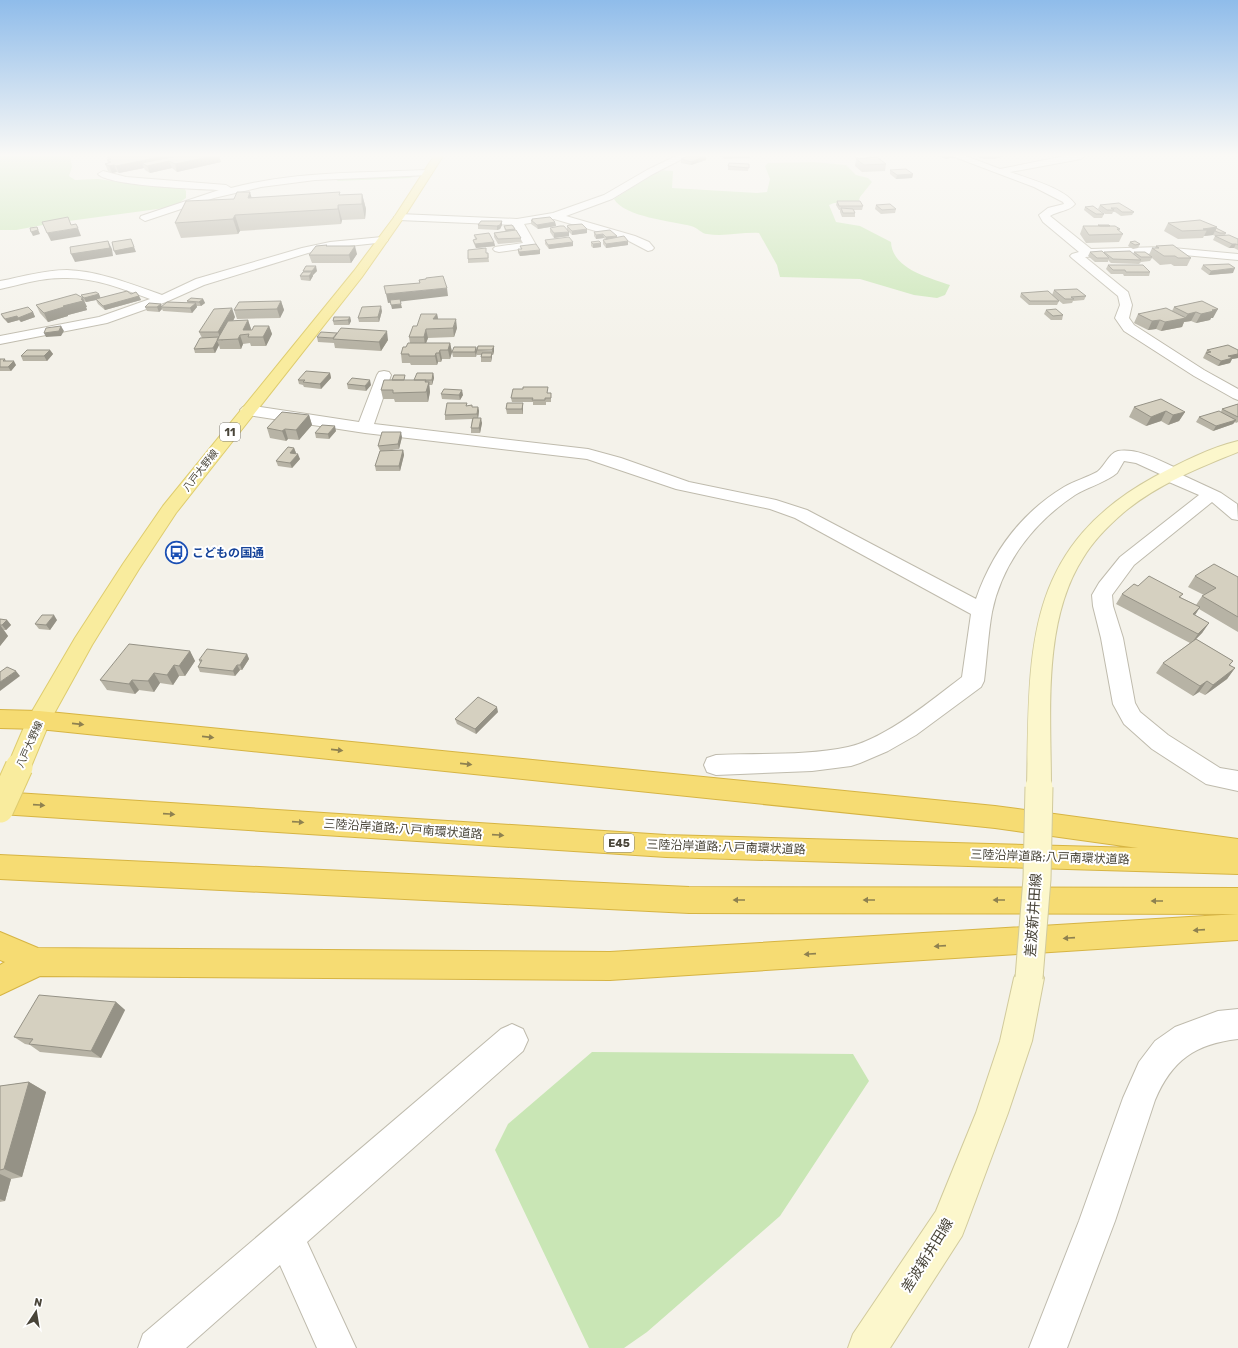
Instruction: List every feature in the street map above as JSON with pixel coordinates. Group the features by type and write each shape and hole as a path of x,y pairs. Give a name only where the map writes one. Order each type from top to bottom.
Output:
{"highway":[{"path":"0,718 39,720 995,817 1238,850"},
{"name":"三陸沿岸道路;八戸南環状道路","path":"0,803 666,846 1238,863"},
{"path":"0,867 689,900 1238,901"},
{"path":"0,946 38,962 610,966 1238,928"},
{"path":"0,980 38,962"}],"main road":[{"name":"八戸大野線","path":"0,809 39,720 83,643 130,568 169,510 330,310 397,219"},
{"name":"差波新井田線","path":"867,1348 949,1223 992,1113 1016,1041 1029,978 1037,879 1041,675 1048,622 1060,583 1078,548 1100,523 1126,502 1170,474 1238,446"}],"street":[{"path":"456,219 517,222 536,219"},
{"path":"564,219 631,238 645,244 648,248"},
{"path":"1046,219 1088,252"},
{"path":"500,249 530,245 517,222"},
{"path":"0,340 102,320 162,299 200,282 306,250 330,245 382,240"},
{"path":"1238,257 1162,250 1088,252 1076,256 1124,295 1126,305 1122,318 1129,328 1199,373 1238,395"},
{"path":"0,286 67,274 100,278 162,299"},
{"path":"365,428 384,375"},
{"path":"248,410 365,428 588,454 612,460 694,489 727,497 782,506 801,514 920,579 982,610"},
{"path":"716,765 812,761 851,756 880,744 908,729 973,681 982,610 989,588 1002,561 1015,540 1034,517 1069,491 1103,474 1111,468 1119,456 1139,458 1231,507 1238,515"},
{"path":"1210,495 1128,561 1106,588 1102,596 1102,606 1112,638 1124,704 1132,718 1160,742 1215,777 1238,781"},
{"path":"1048,1348 1097,1221 1139,1098 1150,1073 1166,1052 1186,1038 1218,1026 1238,1024"},
{"path":"157,1348 512,1040"},
{"path":"286,1237 337,1348"}],"green space":[{"path":"0,219 84,219 16,230 0,230"},
{"path":"657,219 835,219 836,222 860,226 891,242 893,251 905,266 913,271 950,285 945,295 937,298 914,295 860,279 780,277 777,265 759,233 713,235 705,234 693,227"},
{"path":"592,1052 853,1054 869,1081 780,1216 647,1332 624,1348 589,1348 495,1150 508,1124"}],"building":[{"path":"58,219 69,219 71,225 76,224 78,228 47,233 42,222"},
{"path":"177,219 233,219 233,219 175,223"},
{"path":"532,219 552,219 555,222 537,225 531,220 533,220"},
{"path":"1200,220 1217,227 1203,229 1207,230 1182,231 1168,223"},
{"path":"481,221 502,221 500,225 497,226 478,225"},
{"path":"582,224 587,229 572,231 567,226 569,225"},
{"path":"512,225 515,229 506,230 504,226"},
{"path":"1098,225 1109,225 1110,226 1100,226"},
{"path":"564,226 569,232 554,233 550,228"},
{"path":"1083,226 1115,226 1120,229 1117,229 1123,234 1089,235"},
{"path":"37,227 38,230 31,232 30,228"},
{"path":"1216,228 1226,233 1215,231"},
{"path":"516,230 521,238 498,239 494,233"},
{"path":"610,230 617,236 606,237 603,234 596,235 594,232"},
{"path":"489,233 494,242 475,244 473,240 477,239 474,235"},
{"path":"1229,235 1238,239 1238,245 1232,244 1215,236"},
{"path":"624,236 628,241 606,244 603,240"},
{"path":"569,237 573,242 548,245 545,240"},
{"path":"131,239 134,247 114,251 112,242"},
{"path":"108,241 110,248 71,254 70,247"},
{"path":"599,241 601,243 593,244 591,242"},
{"path":"1135,241 1140,244 1135,245 1130,242"},
{"path":"536,244 540,250 519,252 518,249 522,249 520,246"},
{"path":"327,245 326,246 355,246 349,255 309,255 316,246"},
{"path":"1173,245 1191,258 1164,256 1152,248 1159,248 1156,246"},
{"path":"486,248 488,258 468,259 468,250"},
{"path":"1102,251 1109,258 1097,258 1090,252"},
{"path":"1130,251 1141,260 1113,259 1104,252"},
{"path":"1134,252 1145,252 1152,257 1141,257"},
{"path":"1229,264 1235,268 1211,271 1203,265"},
{"path":"1108,265 1143,265 1150,272 1126,272 1125,270 1113,270"},
{"path":"306,266 316,266 312,271 303,271"},
{"path":"303,272 312,272 309,276 300,276"},
{"path":"443,276 447,288 386,294 384,286 420,283 419,280"},
{"path":"1077,289 1086,296 1071,297 1074,299 1065,299 1054,290"},
{"path":"127,291 131,294 136,292 139,296 103,306 96,299"},
{"path":"1048,291 1059,301 1030,301 1021,293"},
{"path":"96,292 99,294 84,298 81,295"},
{"path":"76,294 83,298 81,299 83,301 44,313 36,305"},
{"path":"191,298 203,299 199,302 187,301"},
{"path":"400,299 401,304 391,305 390,300"},
{"path":"281,301 277,309 234,310 239,302"},
{"path":"1202,301 1218,309 1201,314 1196,312 1188,314 1174,307"},
{"path":"167,302 196,303 190,308 161,307"},
{"path":"149,303 161,304 157,307 145,307"},
{"path":"381,306 378,317 358,318 362,307"},
{"path":"28,307 33,312 18,318 17,316 5,319 1,314"},
{"path":"232,308 218,332 199,332 214,309"},
{"path":"1166,308 1186,318 1165,322 1160,320 1152,321 1138,314"},
{"path":"1056,309 1063,315 1053,316 1046,310"},
{"path":"421,314 437,314 433,319 456,319 453,328 426,329 424,337 409,337 413,326 417,326"},
{"path":"334,317 350,317 348,320 333,321"},
{"path":"248,320 243,330 252,330 254,326 269,326 263,337 248,337 249,334 240,335 238,339 217,340 228,321"},
{"path":"61,326 59,331 44,333 46,328"},
{"path":"341,328 387,331 379,342 333,339"},
{"path":"321,332 337,333 333,338 317,337"},
{"path":"219,337 213,348 194,349 200,338"},
{"path":"408,343 450,343 448,350 440,350 435,356 409,356 409,354 401,354 403,347 406,347"},
{"path":"1228,345 1238,350 1238,354 1228,356 1233,358 1221,361 1206,353 1211,352 1207,350"},
{"path":"478,346 494,346 492,350 477,350"},
{"path":"454,347 476,347 475,352 452,352"},
{"path":"27,350 50,350 44,356 21,356"},
{"path":"482,353 492,353 491,357 481,357"},
{"path":"0,359 5,359 3,361 14,361 8,367 0,367"},
{"path":"306,371 330,373 320,384 303,382 305,380 298,380"},
{"path":"417,373 433,373 432,380 414,380"},
{"path":"394,375 405,375 404,380 392,380"},
{"path":"352,378 370,380 365,386 347,384"},
{"path":"384,380 426,380 425,382 429,382 426,392 393,393 393,390 381,390"},
{"path":"523,387 548,387 547,393 551,393 551,398 545,398 545,400 532,400 533,398 511,398 513,389 523,389"},
{"path":"444,389 462,390 459,395 441,394"},
{"path":"1161,399 1185,412 1173,415 1166,411 1151,417 1134,407"},
{"path":"447,403 467,403 466,406 472,405 472,407 478,407 477,414 445,415"},
{"path":"507,403 523,403 522,409 506,409"},
{"path":"1238,404 1238,417 1222,409"},
{"path":"1219,411 1236,420 1216,426 1199,417"},
{"path":"282,412 309,415 296,430 285,429 282,431 267,428"},
{"path":"473,418 481,418 479,428 471,428"},
{"path":"322,425 335,426 328,434 315,433"},
{"path":"382,432 401,432 398,444 378,446"},
{"path":"288,447 294,448 290,453 298,454 290,463 276,461"},
{"path":"403,450 399,466 375,466 380,451"},
{"path":"1214,564 1238,577 1238,617 1202,596 1216,588 1195,576"},
{"path":"1149,576 1183,594 1179,597 1200,607 1193,614 1209,623 1198,634 1122,594 1134,584 1138,586"},
{"path":"42,615 54,615 46,625 35,624"},
{"path":"0,619 7,620 0,625"},
{"path":"1196,639 1233,661 1229,665 1235,668 1213,685 1207,681 1200,686 1163,663"},
{"path":"129,644 190,651 179,666 174,665 167,675 154,673 148,681 132,680 129,684 100,680"},
{"path":"207,649 247,654 240,665 237,665 233,671 198,667 202,660 199,660"},
{"path":"7,667 16,671 0,682 0,672"},
{"path":"478,697 497,707 475,729 455,719"},
{"path":"39,995 116,1002 91,1051 29,1044 33,1039 14,1037"},
{"path":"29,1082 4,1169 0,1170 0,1086"}],"place":[{"name":"こどもの国通","path":"177,553"}]}
